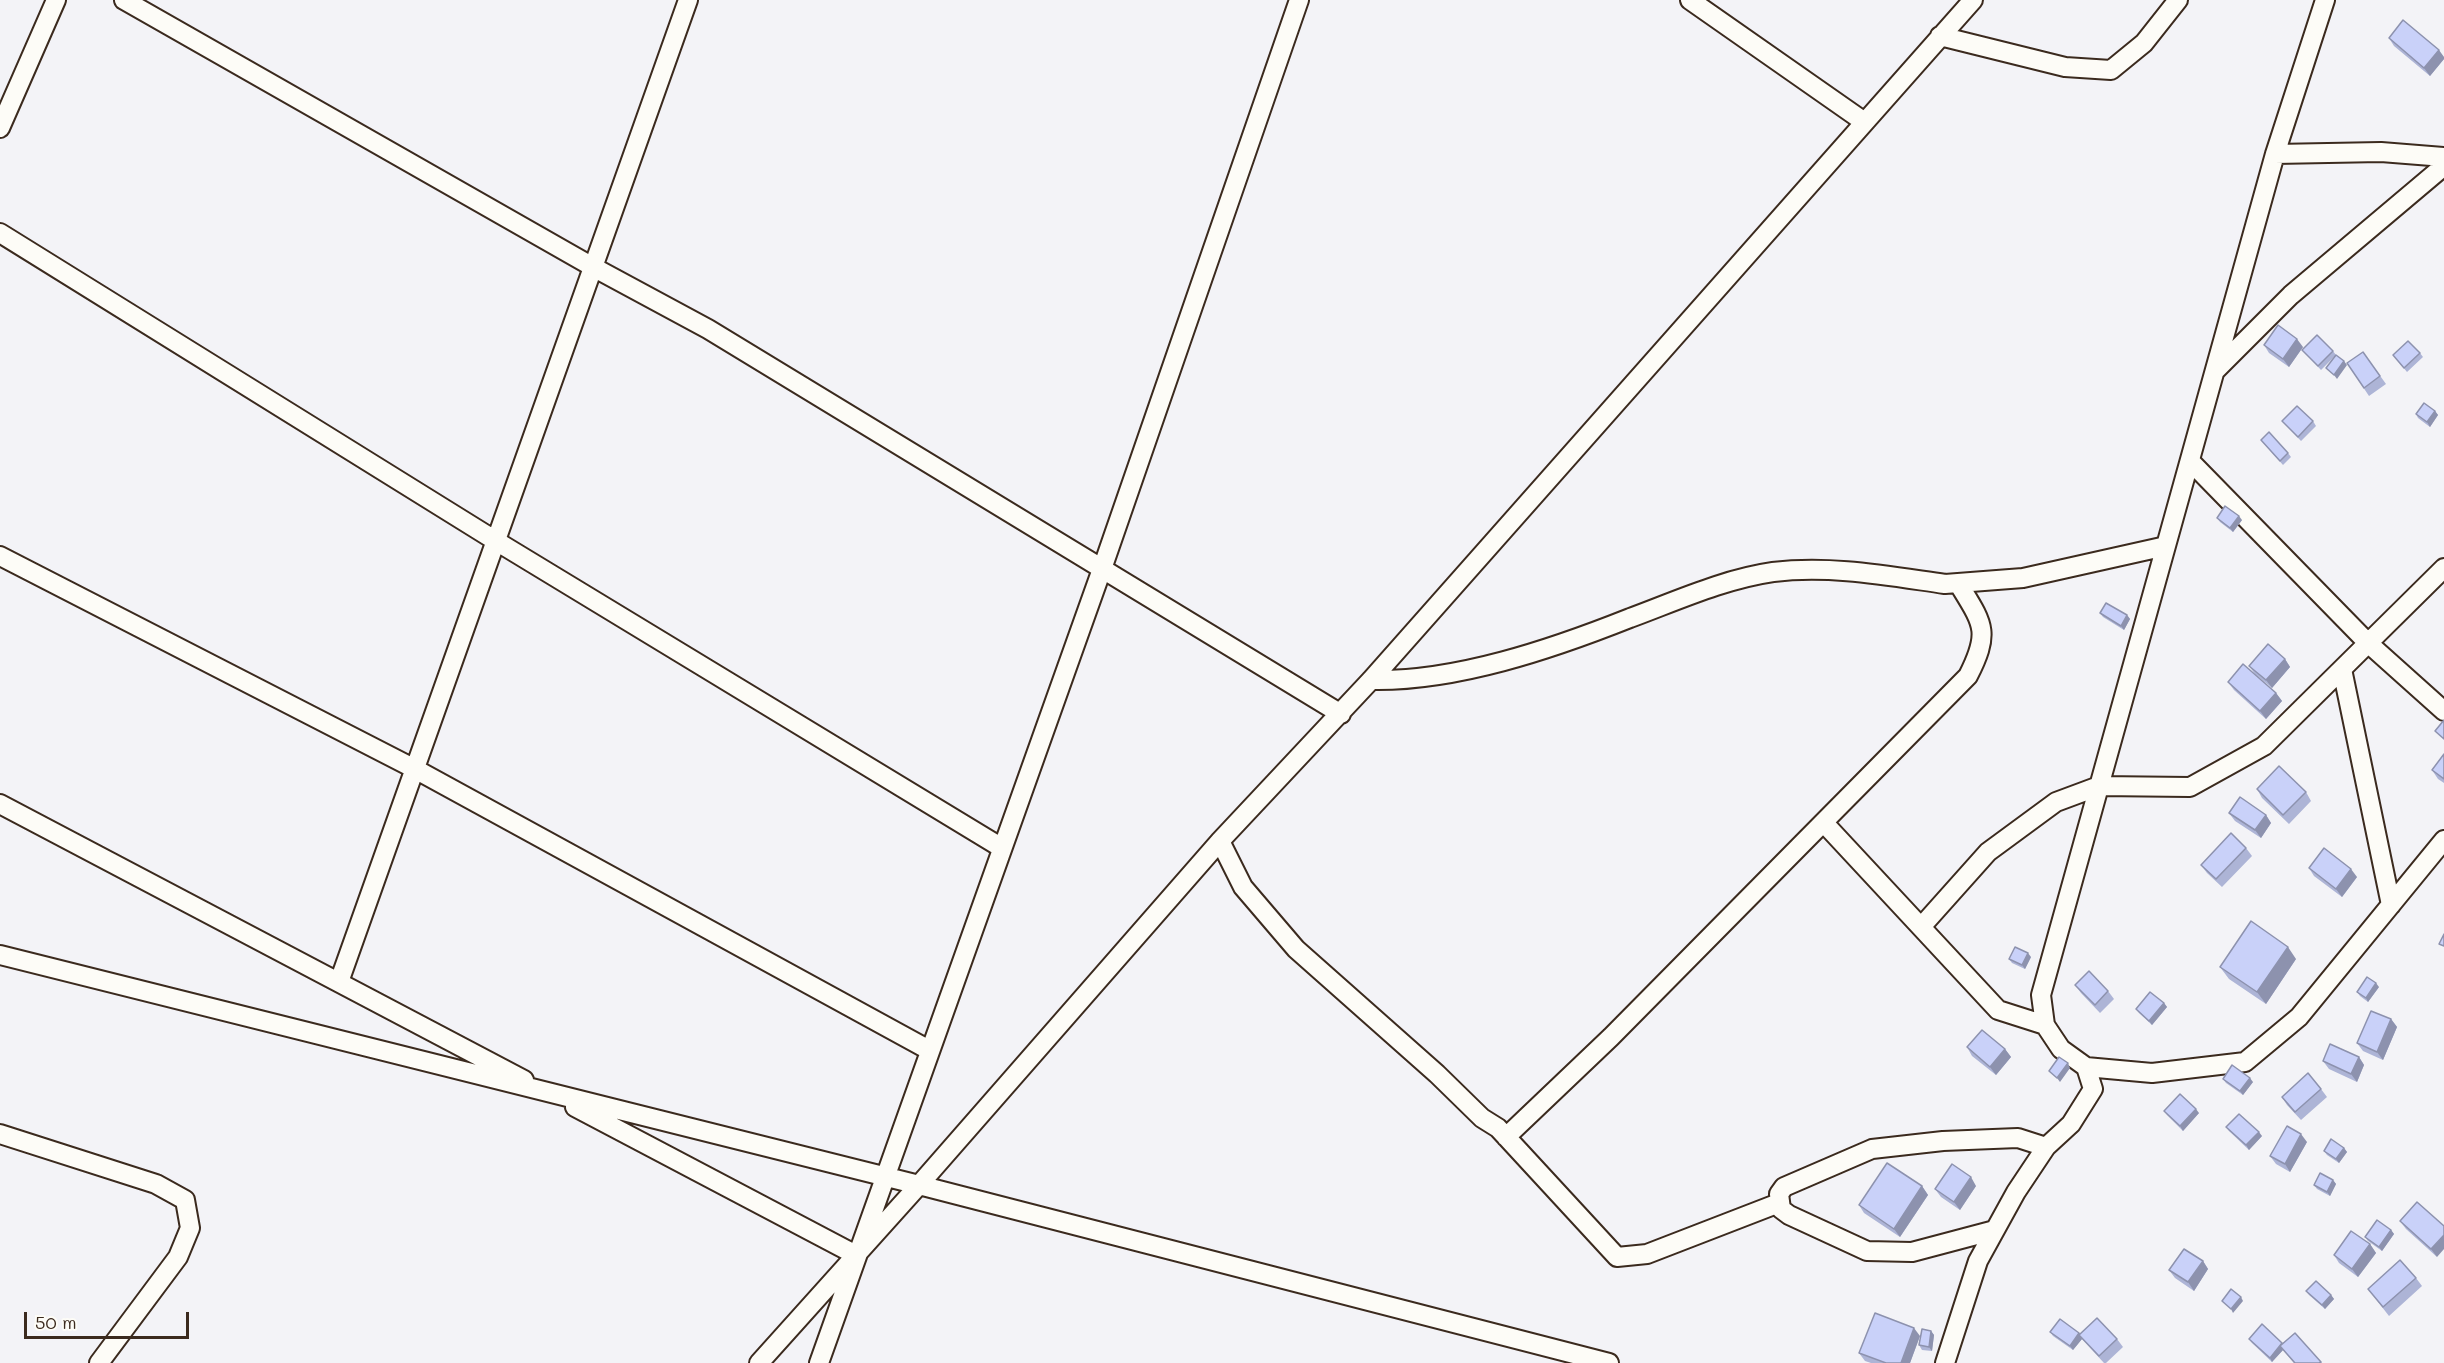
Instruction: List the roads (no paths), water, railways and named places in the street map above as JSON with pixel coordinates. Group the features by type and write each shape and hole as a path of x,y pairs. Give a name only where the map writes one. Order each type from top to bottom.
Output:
{"street":[{"path":"0,128 56,0"},
{"path":"124,0 593,267 708,329 1341,714"},
{"path":"339,982 688,0"},
{"path":"819,1363 1102,569 1299,0"},
{"path":"759,1363 919,1185 1220,841 1341,714 1863,121 1973,0"},
{"path":"1940,36 2065,68 2111,70 2145,43 2178,0"},
{"path":"2325,0 2275,154 2041,995 2045,1024 2061,1049 2086,1067 2152,1073 2245,1062 2299,1017 2444,840"},
{"path":"1697,2 1863,121"},
{"path":"2275,154 2381,152 2444,157"},
{"path":"2215,371 2291,295 2444,166"},
{"path":"0,233 496,541 1002,848"},
{"path":"2190,461 2368,643 2444,711"},
{"path":"1371,680 1433,677 1564,644 1706,589 1773,572 1844,570 1945,584 2023,578 2166,546"},
{"path":"0,556 415,769 929,1050"},
{"path":"1921,927 1988,852 2056,802 2099,786 2190,787 2264,746 2444,568"},
{"path":"1506,1137 1611,1037 1968,676 1982,647 1979,618 1958,583"},
{"path":"2342,669 2391,905"},
{"path":"0,804 856,1255"},
{"path":"1824,823 1998,1010 2045,1024"},
{"path":"1220,841 1243,887 1296,950 1506,1137 1617,1257 1647,1254 1779,1203"},
{"path":"0,955 884,1176 1609,1363"},
{"path":"1945,1363 1978,1261 2046,1147 2071,1124 2093,1089 2086,1067"},
{"path":"0,1134 156,1184 185,1200 190,1228 178,1257 99,1363"},
{"path":"1779,1203 1784,1186 1872,1149 1943,1141 2019,1138 2046,1147"},
{"path":"1779,1203 1789,1215 1867,1251 1912,1252 1995,1230"}]}
